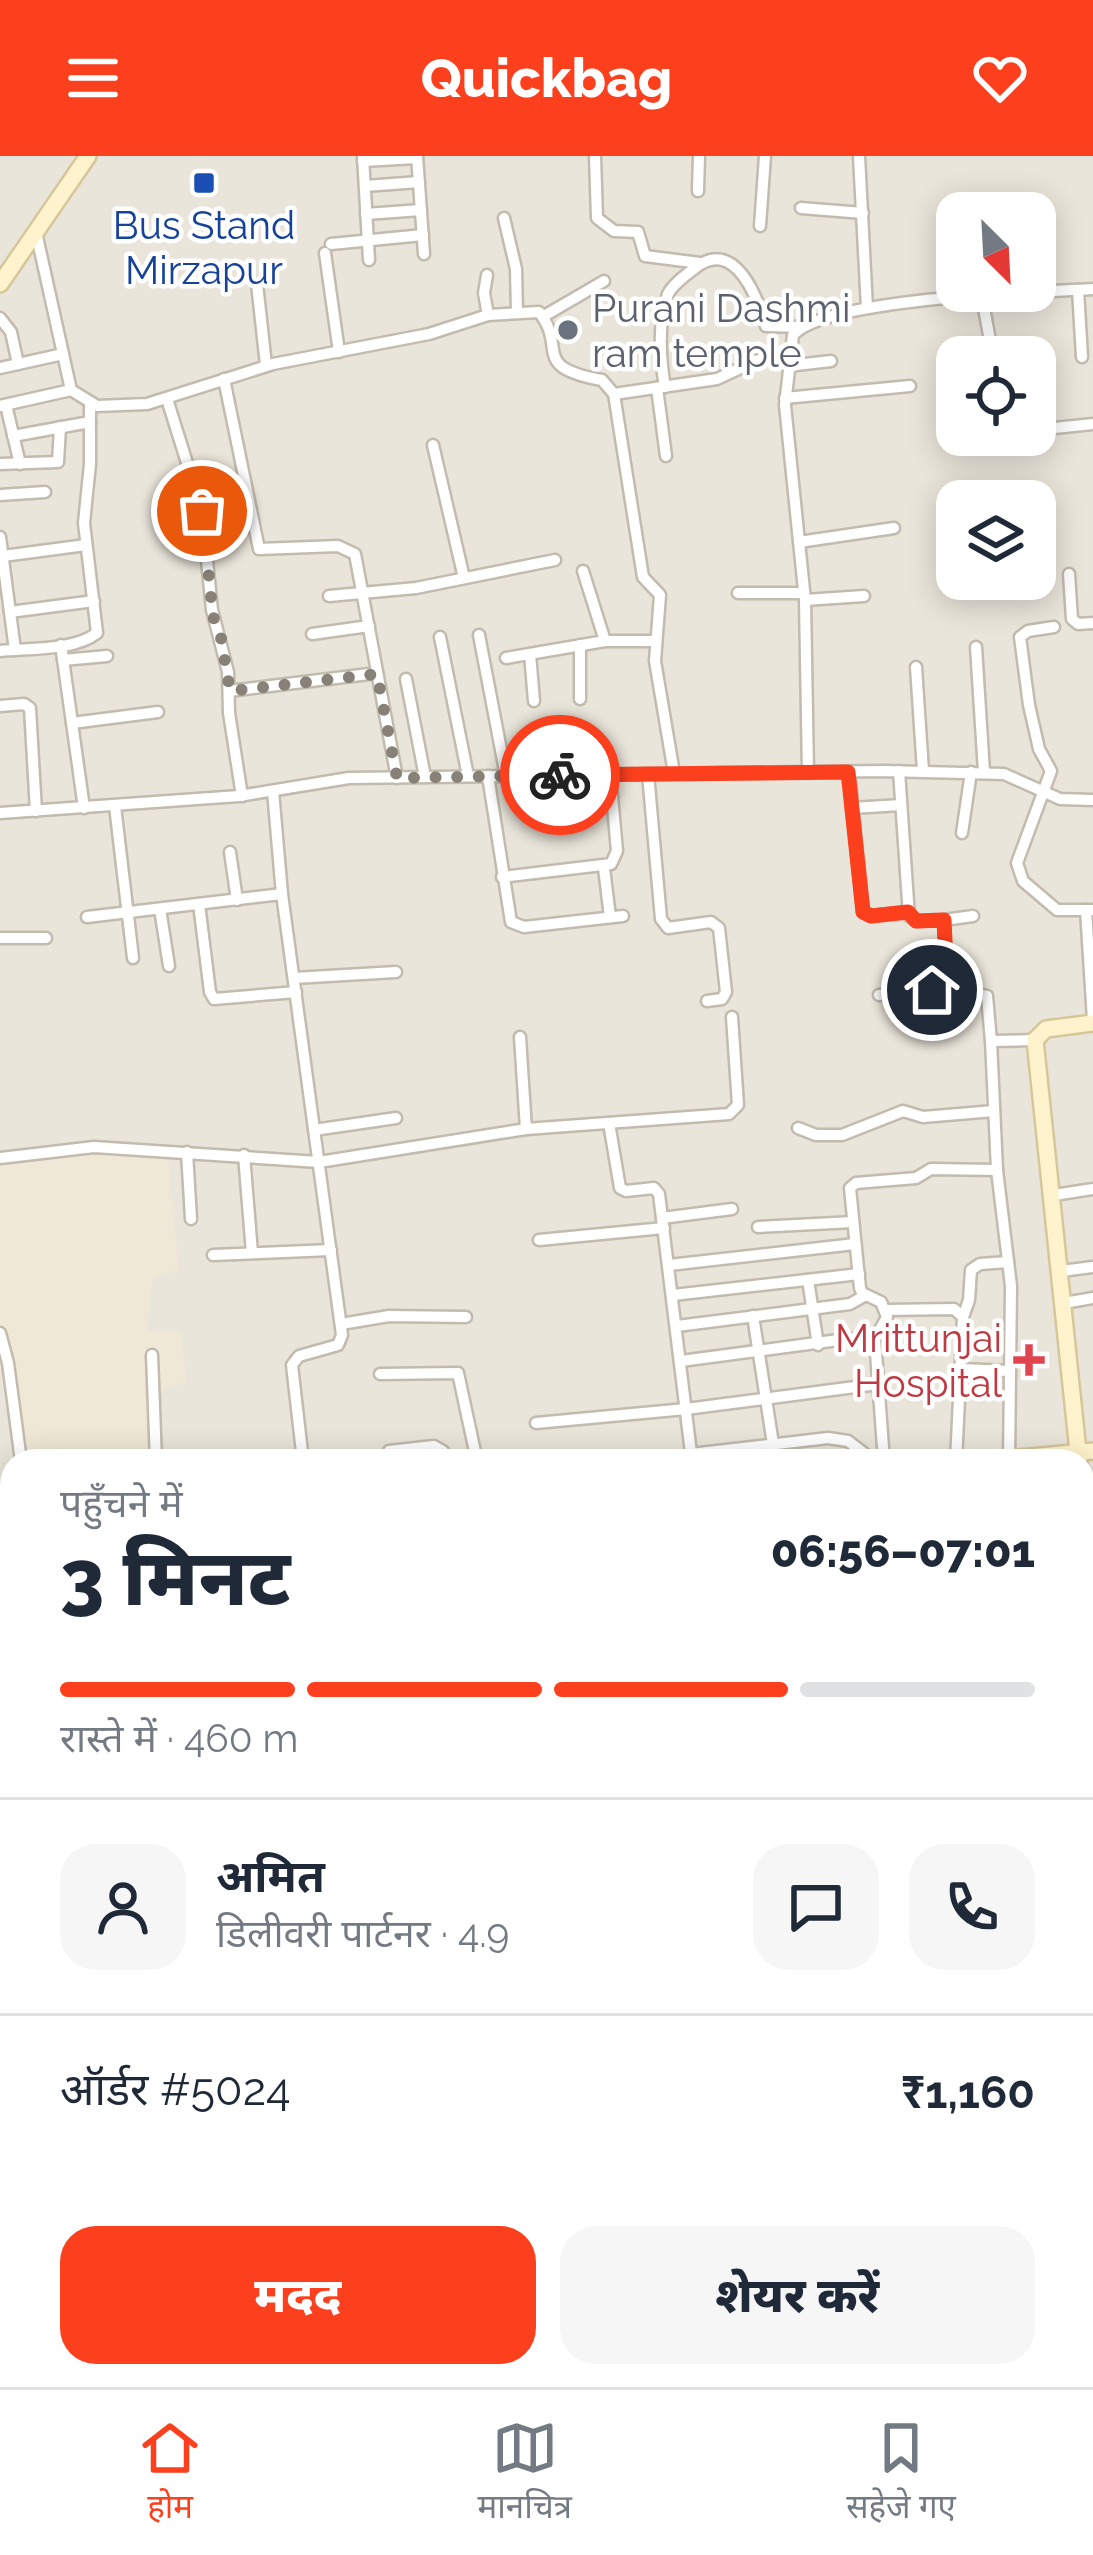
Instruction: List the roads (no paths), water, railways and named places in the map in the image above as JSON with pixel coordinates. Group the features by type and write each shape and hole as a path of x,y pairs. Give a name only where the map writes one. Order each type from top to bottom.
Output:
{"street":[{"path":"0,284 88,156"},
{"path":"595,156 597,218 614,231 638,232 644,256 723,261 742,273 751,282 766,326 800,327 867,308 936,301"},
{"path":"698,191 699,156"},
{"path":"760,226 765,156"},
{"path":"859,156 867,308"},
{"path":"369,260 363,159 417,157 424,254"},
{"path":"365,186 419,182"},
{"path":"800,208 863,213"},
{"path":"366,214 421,210"},
{"path":"504,218 516,269 517,312"},
{"path":"36,232 71,390 89,405 134,406 266,365 429,334 488,315 539,312 544,316 550,348 560,365 577,376 602,380 614,394 643,577 660,596 657,673 674,773"},
{"path":"339,352 328,249 423,235"},
{"path":"666,456 661,350 668,296 703,263"},
{"path":"488,275 484,293 488,315"},
{"path":"544,316 604,280"},
{"path":"257,284 266,365"},
{"path":"1056,292 1093,289"},
{"path":"1078,290 1082,357"},
{"path":"0,318 9,326 18,364"},
{"path":"800,327 793,334 785,398 804,597 808,773"},
{"path":"0,368 62,355"},
{"path":"614,394 726,377 758,360 831,361"},
{"path":"224,379 256,545 267,552 346,547 356,554 397,778"},
{"path":"785,398 910,386"},
{"path":"20,464 3,406 71,390"},
{"path":"167,398 202,511 213,616 230,691 242,796"},
{"path":"0,651 94,637 86,545 89,405"},
{"path":"13,436 90,422"},
{"path":"1056,428 1093,424"},
{"path":"0,464 58,462 60,428"},
{"path":"433,445 464,578"},
{"path":"0,495 45,492"},
{"path":"799,542 894,528"},
{"path":"0,537 15,650"},
{"path":"3,556 86,545"},
{"path":"329,596 555,560"},
{"path":"583,571 605,640"},
{"path":"1070,574 1072,619 1078,624 1093,623"},
{"path":"738,592 863,596"},
{"path":"10,612 94,601"},
{"path":"312,634 368,626"},
{"path":"991,1041 1035,1040 1046,1029 1093,1022 1089,910 1057,910 1019,872 1018,854 1051,767 1040,749 1029,705 1020,637 1054,627"},
{"path":"479,635 506,776"},
{"path":"440,637 468,776"},
{"path":"506,658 605,640 656,641"},
{"path":"61,645 83,808"},
{"path":"580,645 580,699"},
{"path":"962,832 977,772 976,647"},
{"path":"530,654 534,701"},
{"path":"63,660 107,656"},
{"path":"916,667 923,771"},
{"path":"230,691 377,674"},
{"path":"406,679 424,777"},
{"path":"0,706 30,708 36,811"},
{"path":"72,722 158,712"},
{"path":"899,771 908,912 916,921 974,916"},
{"path":"848,772 863,912 871,916 908,912"},
{"path":"0,813 242,796 349,778 674,773 977,772 1004,775 1072,802 1093,800"},
{"path":"502,877 604,868 617,859 610,774"},
{"path":"648,774 661,920 668,928 711,922 719,928 726,992 722,999 707,1001"},
{"path":"488,776 508,916 517,926 616,916 604,868"},
{"path":"273,791 282,894 343,1335 338,1345 299,1356 292,1365 302,1449"},
{"path":"852,808 902,805"},
{"path":"115,806 133,958"},
{"path":"230,852 237,900"},
{"path":"87,917 282,894"},
{"path":"200,904 214,999 296,992"},
{"path":"160,909 169,966"},
{"path":"944,920 947,988"},
{"path":"0,938 46,938"},
{"path":"294,978 397,972"},
{"path":"879,995 947,988 986,996 1008,1262 1009,1449"},
{"path":"932,990 935,1032"},
{"path":"0,1158 83,1147 319,1162 526,1129 734,1113 738,1106 732,1017"},
{"path":"520,1037 526,1129"},
{"path":"1035,1040 1082,1449"},
{"path":"798,1128 816,1135 842,1135 903,1111 923,1117 994,1111"},
{"path":"314,1130 396,1118"},
{"path":"609,1123 620,1187 657,1190 690,1449"},
{"path":"187,1152 190,1219"},
{"path":"244,1155 252,1253"},
{"path":"883,1449 875,1339 886,1324 886,1310 860,1288 850,1193 856,1183 916,1178 931,1169 997,1170"},
{"path":"1054,1195 1093,1190"},
{"path":"539,1240 732,1209"},
{"path":"758,1227 853,1222"},
{"path":"669,1265 856,1244"},
{"path":"213,1255 331,1250"},
{"path":"957,1449 963,1317 970,1300 971,1270 980,1264 1008,1262"},
{"path":"1061,1271 1093,1267"},
{"path":"673,1295 859,1274"},
{"path":"808,1280 818,1345"},
{"path":"677,1326 850,1304 866,1295"},
{"path":"1064,1303 1093,1298"},
{"path":"886,1310 954,1309 963,1317"},
{"path":"341,1324 389,1316 466,1317"},
{"path":"753,1316 773,1444"},
{"path":"0,1333 19,1449"},
{"path":"681,1361 857,1337 875,1339"},
{"path":"152,1355 156,1449"},
{"path":"960,1369 1010,1371"},
{"path":"380,1374 458,1372 474,1449"},
{"path":"536,1423 878,1384"},
{"path":"744,1449 839,1438 856,1449"},
{"path":"407,1449 439,1449"}],"place":[{"name":"Bus Stand Mirzapur","path":"204,183"},
{"name":"Purani Dashmi ram temple","path":"568,330"},
{"name":"Mrittunjai Hospital","path":"1029,1360"}]}
